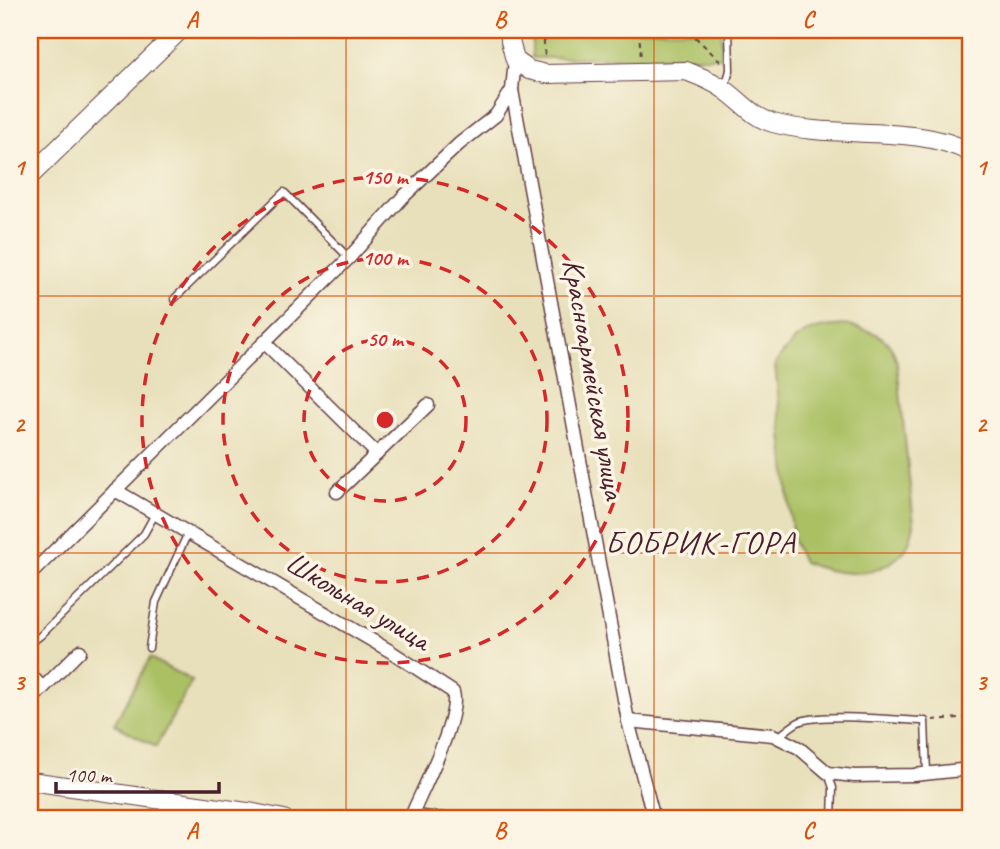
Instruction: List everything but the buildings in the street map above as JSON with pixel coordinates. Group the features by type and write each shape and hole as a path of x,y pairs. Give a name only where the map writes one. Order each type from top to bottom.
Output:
{"main road":[{"path":"30,176 180,30"},
{"name":"Красноармейская улица","path":"510,30 515,60"},
{"path":"515,60 529,70 546,74 686,71 724,89 754,115 770,122 820,131 934,140 970,152"},
{"path":"30,781 276,818"}],"street":[{"name":"Красноармейская улица","path":"515,60 512,90 628,721 654,819"},
{"path":"30,575 349,258 402,198 459,144 496,116 512,90"},
{"path":"265,342 377,454"},
{"path":"337,492 428,405"},
{"name":"Школьная улица","path":"115,490 390,651 453,692 455,700 452,719 411,816"},
{"path":"30,701 80,651"},
{"path":"628,721 773,735 799,748 828,773 854,776 927,774 970,769"}],"lane":[{"path":"724,89 730,69 729,30"},
{"path":"174,299 284,192 349,258"},
{"path":"30,644 144,534 155,514"},
{"path":"149,648 156,602 188,533"},
{"path":"30,670 45,686"},
{"path":"778,737 795,724 822,718 925,721 927,774"},
{"path":"828,773 833,788 832,819"},
{"path":"411,816 473,819"}],"path":[{"path":"543,30 546,74"},
{"path":"544,41 560,30"},
{"path":"639,30 642,71"},
{"path":"688,30 730,69"},
{"path":"925,721 970,718"}],"green space":[{"path":"532,30 721,30 722,57 532,58"},
{"path":"845,325 878,335 885,340 894,354 914,525 907,547 894,560 882,567 857,573 843,573 803,562 793,541 775,364 790,345 804,334 821,328"},
{"path":"150,658 192,681 156,747 114,724"}],"district":[{"name":"БОБРИК-ГОРА","path":"701,542"}]}
